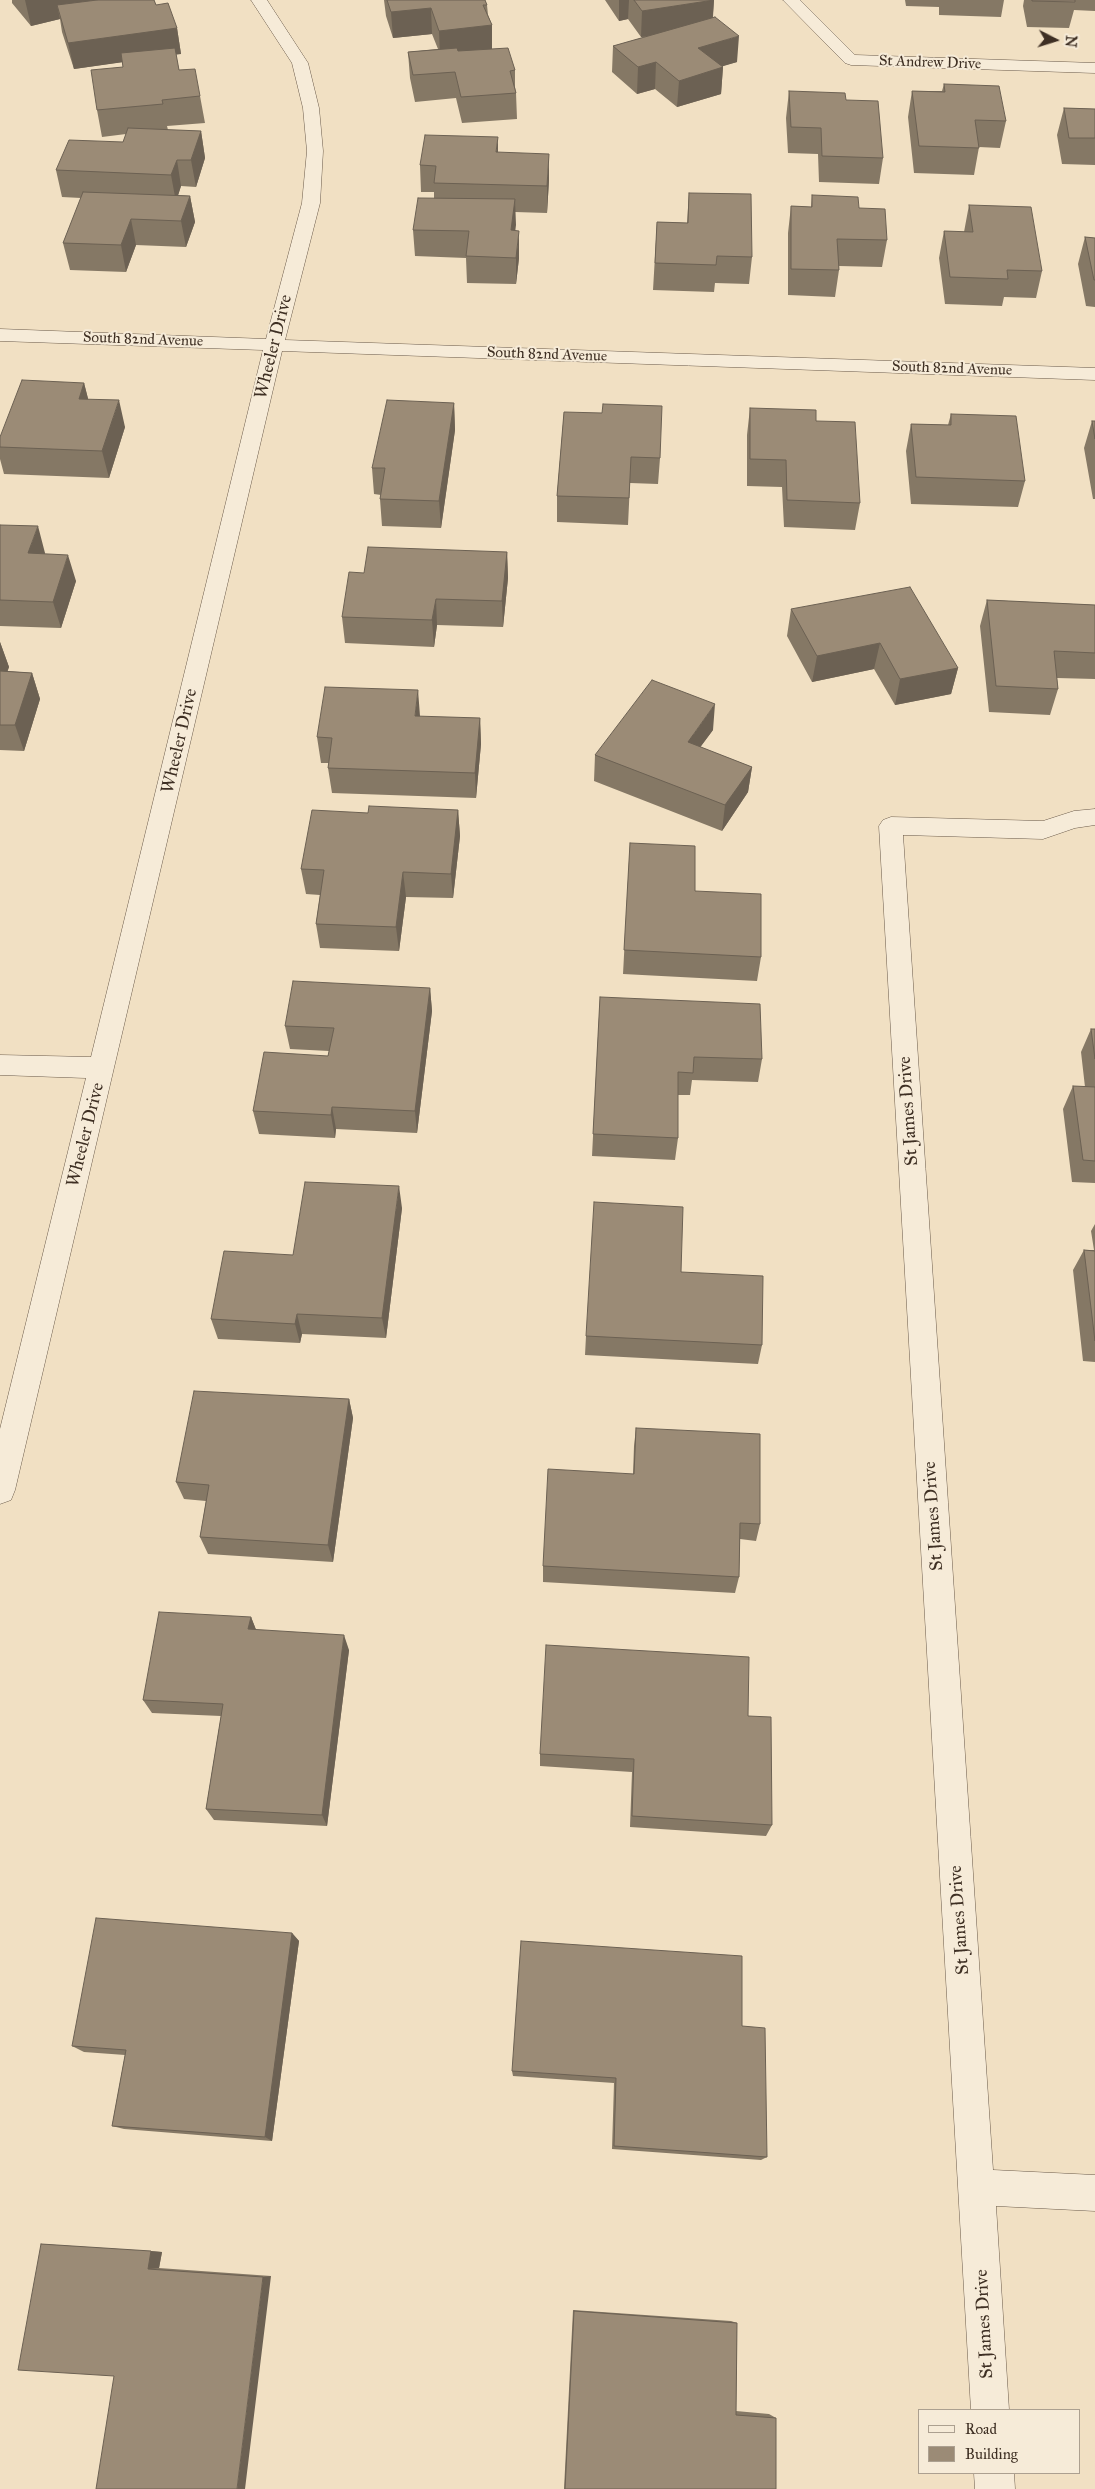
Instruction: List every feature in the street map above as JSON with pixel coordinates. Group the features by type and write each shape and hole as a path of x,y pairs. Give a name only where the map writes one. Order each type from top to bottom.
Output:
{"street":[{"name":"Wheeler Drive","path":"0,1490 274,345 311,203 315,151 311,108 300,62 259,0"},
{"name":"St Andrew Drive","path":"791,0 851,60 1095,68"},
{"name":"South 82nd Avenue","path":"0,335 1095,374"},
{"name":"St James Drive","path":"990,2409 891,826 1043,830 1074,820 1095,817"},
{"path":"0,1065 102,1068"},
{"path":"976,2187 1095,2193"},
{"path":"994,2474 995,2489"}],"building":[{"path":"97,0 154,0 156,5 168,3 177,28 68,43 57,5"},
{"path":"387,0 485,0 487,5 483,5 492,25 439,31 431,8 391,12"},
{"path":"634,0 714,0 642,11"},
{"path":"1075,0 1075,2 1032,1"},
{"path":"715,17 739,36 698,48 723,67 679,81 656,62 638,67 613,46"},
{"path":"175,48 179,70 195,69 200,96 162,100 163,104 97,110 91,70 123,67 121,53"},
{"path":"457,48 458,51 508,48 515,70 510,71 516,93 461,97 455,72 413,75 408,52"},
{"path":"944,84 999,86 1006,121 975,120 979,148 919,146 912,91 945,92"},
{"path":"789,91 845,93 846,100 878,101 883,158 822,156 821,128 791,127"},
{"path":"1064,108 1095,109 1095,138 1069,138"},
{"path":"128,128 201,131 191,160 177,160 171,175 56,170 69,140 123,142"},
{"path":"425,135 498,137 496,152 549,154 547,186 434,183 436,166 420,165"},
{"path":"83,192 190,196 181,221 131,219 121,245 63,243"},
{"path":"689,193 751,194 752,257 717,256 716,265 655,263 657,222 688,223"},
{"path":"812,195 858,197 859,208 885,209 887,240 837,239 839,270 791,269 791,206 812,207"},
{"path":"418,198 515,199 511,230 519,231 516,258 466,256 469,231 413,230"},
{"path":"969,205 1031,207 1042,271 1007,270 1008,279 950,277 944,231 973,232"},
{"path":"1085,237 1095,238 1095,280 1094,280"},
{"path":"22,380 84,383 79,399 119,400 102,451 0,447 0,437"},
{"path":"387,400 454,403 439,501 380,499 385,468 372,468"},
{"path":"603,404 662,406 660,458 631,457 629,498 557,496 564,412 602,413"},
{"path":"750,408 816,410 816,421 855,422 860,503 787,500 786,460 750,459"},
{"path":"951,414 1016,416 1025,481 916,477 911,424 951,425"},
{"path":"1092,421 1095,421 1095,439"},
{"path":"0,525 38,526 28,553 68,555 53,602 0,600"},
{"path":"368,547 507,552 502,601 436,599 432,620 342,617 349,572 364,573"},
{"path":"910,587 958,668 900,679 880,643 817,656 791,609"},
{"path":"987,600 1095,605 1095,653 1054,651 1058,689 996,686"},
{"path":"0,671 32,673 15,725 0,725"},
{"path":"652,680 715,704 688,742 752,767 725,805 595,755"},
{"path":"325,687 418,690 415,716 480,718 475,773 328,768 332,738 317,737"},
{"path":"369,806 458,810 451,874 403,872 396,927 316,924 324,870 301,869 312,810 368,813"},
{"path":"630,843 695,846 695,891 761,894 761,957 624,950"},
{"path":"293,981 430,988 415,1111 332,1107 331,1115 253,1111 264,1052 328,1056 334,1028 285,1026"},
{"path":"600,997 760,1004 762,1059 694,1057 693,1073 678,1072 678,1138 593,1134"},
{"path":"1091,1029 1095,1029 1095,1059"},
{"path":"1073,1086 1095,1087 1095,1161 1083,1160"},
{"path":"305,1182 399,1186 382,1318 297,1314 295,1324 211,1319 224,1251 293,1255"},
{"path":"594,1202 683,1207 681,1272 763,1276 762,1345 586,1336"},
{"path":"1084,1250 1095,1251 1095,1341"},
{"path":"194,1391 349,1399 328,1545 200,1537 209,1485 176,1482"},
{"path":"636,1428 760,1434 760,1524 740,1523 739,1577 543,1566 548,1469 634,1474"},
{"path":"159,1612 251,1617 248,1629 344,1635 322,1815 206,1809 223,1704 143,1700"},
{"path":"546,1645 749,1657 748,1716 771,1717 772,1825 632,1816 634,1759 540,1754"},
{"path":"96,1918 292,1933 265,2137 112,2126 126,2050 72,2046"},
{"path":"521,1941 742,1956 742,2026 765,2028 767,2157 614,2146 616,2078 512,2071"},
{"path":"41,2244 151,2251 148,2269 263,2277 237,2489 96,2489 114,2376 18,2370"},
{"path":"574,2311 737,2323 736,2415 776,2418 776,2489 565,2489"}]}
